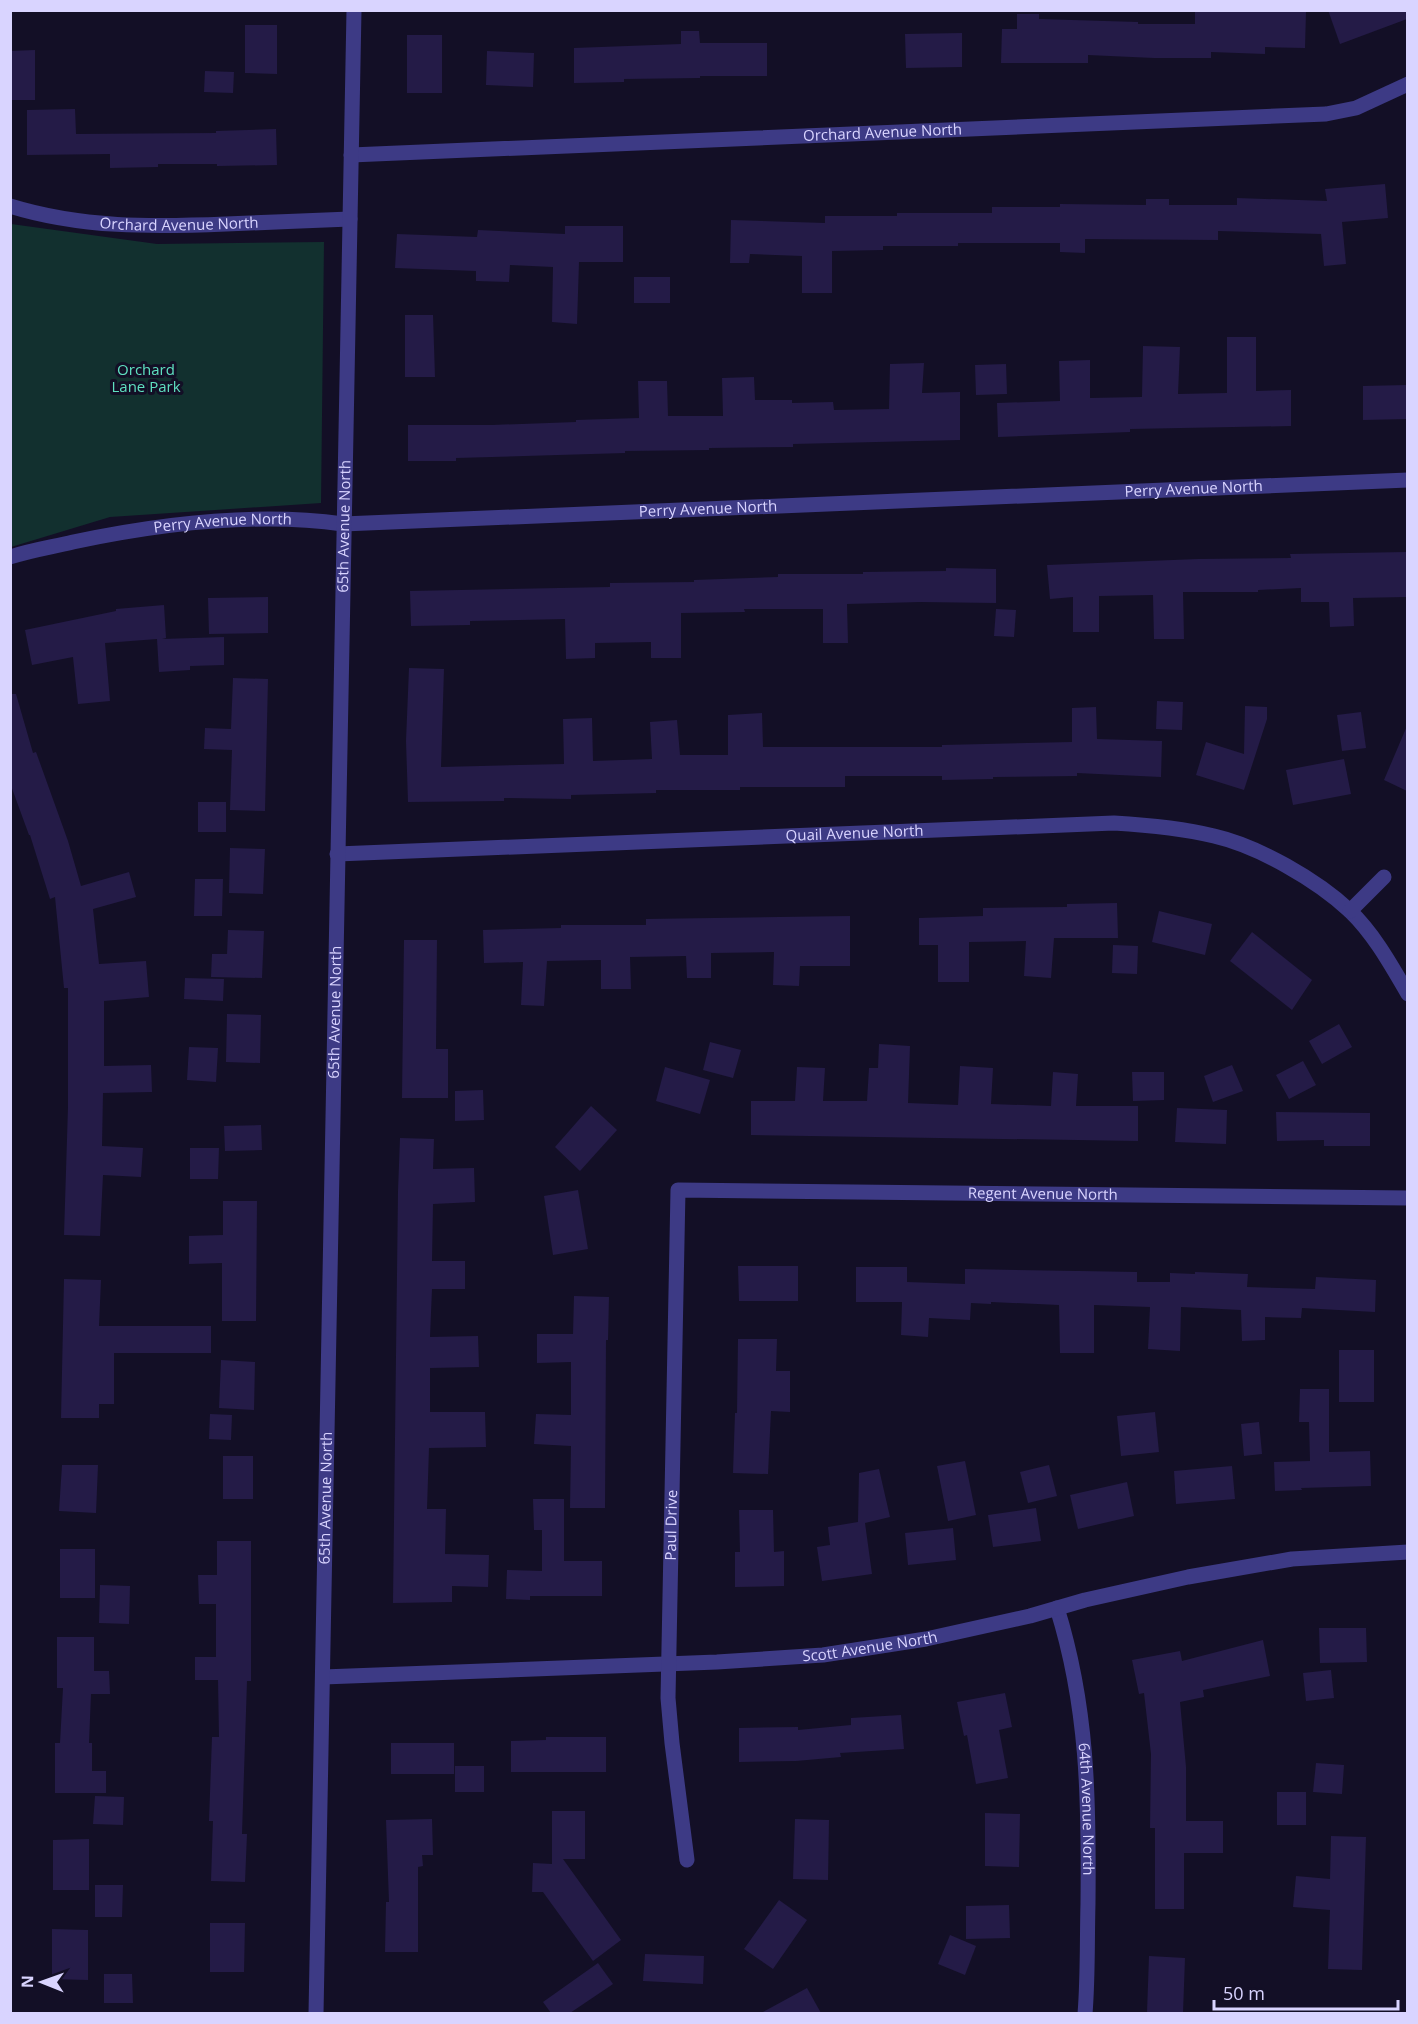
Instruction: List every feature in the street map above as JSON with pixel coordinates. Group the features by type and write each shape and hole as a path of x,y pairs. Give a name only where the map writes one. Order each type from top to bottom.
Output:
{"street":[{"name":"65th Avenue North","path":"316,2013 354,10"},
{"name":"Orchard Avenue North","path":"351,155 1326,114 1356,108 1407,84"},
{"name":"Orchard Avenue North","path":"10,206 33,213 94,223 158,226 350,219"},
{"name":"Perry Avenue North","path":"10,557 115,534 212,522 309,519 343,524 1407,480"},
{"name":"Quail Avenue North","path":"338,854 1114,823 1166,826 1217,836 1265,855 1310,880 1350,911 1383,952 1407,994"},
{"path":"1350,911 1383,877"},
{"name":"Regent Avenue North","path":"678,1190 1407,1198"},
{"name":"Paul Drive","path":"678,1190 668,1698 687,1860"},
{"name":"Scott Avenue North","path":"323,1677 668,1664 834,1653 926,1639 1188,1577 1292,1559 1407,1551"},
{"name":"64th Avenue North","path":"1057,1608 1067,1641 1080,1704 1087,1766 1089,1830 1086,2013"}],"green space":[{"name":"Orchard Lane Park","path":"11,224 157,244 324,242 321,503 110,517 11,547"}],"building":[{"path":"1195,10 1306,12 1305,48 1265,47 1265,54 1211,52 1211,58 1088,55 1088,63 1001,63 1002,29 1017,29 1017,14 1039,14 1039,19 1138,22 1138,24 1195,24"},
{"path":"1328,10 1407,10 1407,19 1340,44"},
{"path":"245,25 277,25 277,74 245,73"},
{"path":"681,31 699,31 700,43 767,43 767,76 700,76 700,78 624,79 624,82 574,83 574,48 681,44"},
{"path":"962,33 962,67 906,68 905,34"},
{"path":"407,35 442,35 442,93 407,93"},
{"path":"35,50 35,100 10,100 10,51"},
{"path":"487,51 534,53 533,87 486,85"},
{"path":"205,71 234,72 233,93 204,92"},
{"path":"75,109 76,134 216,133 216,131 276,129 277,165 158,164 158,167 110,168 110,154 27,155 27,110"},
{"path":"1385,184 1388,218 1342,222 1346,264 1324,266 1321,234 1218,231 1218,240 1085,239 1085,253 1060,252 1060,243 958,243 958,246 883,246 883,250 832,251 832,293 802,293 802,256 750,254 749,263 730,263 731,220 825,223 825,216 992,213 992,207 1060,207 1060,204 1146,205 1146,199 1169,199 1169,205 1237,205 1237,198 1327,201 1325,189"},
{"path":"565,226 623,226 623,262 579,262 577,324 552,322 553,267 510,265 509,282 476,281 476,271 395,268 397,234 477,237 478,230 565,234"},
{"path":"634,277 670,277 670,303 634,303"},
{"path":"405,315 433,315 435,377 405,377"},
{"path":"1227,337 1256,337 1256,391 1291,390 1291,426 1130,429 1130,432 998,437 997,403 1060,401 1059,361 1090,360 1090,398 1142,397 1143,346 1180,347 1178,394 1227,393"},
{"path":"924,363 922,393 960,392 960,440 793,444 793,447 625,451 625,453 456,458 456,461 408,461 408,425 492,425 639,418 638,381 667,381 668,416 723,416 722,378 754,377 755,400 792,400 792,403 833,402 834,410 889,409 890,364"},
{"path":"1006,364 1007,394 976,395 975,365"},
{"path":"1407,385 1407,419 1363,420 1363,386"},
{"path":"1407,552 1407,597 1353,598 1354,626 1330,627 1329,602 1301,602 1301,588 1258,590 1258,592 1183,592 1184,639 1154,639 1153,595 1099,596 1099,632 1073,632 1073,597 1050,599 1047,565 1291,558 1290,554"},
{"path":"946,568 996,569 996,603 847,604 848,643 823,643 823,609 744,609 745,612 681,613 681,658 651,658 651,642 595,643 595,658 566,659 565,619 470,621 470,625 411,626 410,591 610,587 610,583 694,582 694,580 778,577 778,574 946,571"},
{"path":"268,597 268,633 209,634 208,598"},
{"path":"164,605 166,638 162,639 224,637 224,665 190,666 190,670 159,672 157,639 105,643 110,701 78,704 73,657 32,665 25,630 116,611 116,609"},
{"path":"996,609 1016,610 1014,637 994,636"},
{"path":"409,668 444,669 441,767 564,764 563,719 592,718 593,761 652,759 650,722 677,720 680,755 728,755 728,715 762,713 763,747 942,747 942,745 1072,742 1072,708 1096,707 1097,739 1162,741 1161,777 1077,773 1077,776 942,780 942,776 845,776 845,787 740,787 740,790 656,790 656,793 571,795 571,799 504,798 504,801 408,802 406,741"},
{"path":"233,678 268,679 265,811 230,810 232,750 204,749 205,728 231,729"},
{"path":"10,694 16,694 33,753 36,752 68,841 81,886 129,872 136,897 93,909 99,964 146,961 149,997 104,1001 104,1066 151,1065 152,1092 103,1093 102,1146 143,1148 141,1177 103,1175 100,1236 64,1235 68,1107 68,988 64,988 55,897 50,899 30,835 10,783"},
{"path":"1157,701 1183,702 1182,730 1156,729"},
{"path":"1245,706 1267,707 1267,719 1244,790 1196,775 1206,742 1244,754"},
{"path":"1361,712 1366,748 1342,751 1337,715"},
{"path":"1407,726 1407,791 1384,780"},
{"path":"1344,759 1351,794 1293,805 1286,770"},
{"path":"198,802 226,802 226,832 198,832"},
{"path":"230,848 265,849 263,894 229,893"},
{"path":"195,879 223,879 222,916 194,916"},
{"path":"1117,903 1118,938 1054,938 1051,978 1024,976 1026,941 969,942 969,982 938,982 938,945 919,945 919,918 983,916 983,908 1067,907 1067,904"},
{"path":"1159,911 1212,924 1205,955 1152,942"},
{"path":"850,916 850,966 800,966 799,986 773,985 774,952 711,953 711,978 687,978 686,956 630,957 631,989 601,989 601,960 547,961 544,1006 521,1005 523,962 484,963 483,930 561,928 561,925 646,925 646,919"},
{"path":"228,930 264,931 262,978 211,977 212,954 227,954"},
{"path":"1252,932 1312,980 1292,1010 1230,961"},
{"path":"404,940 437,940 436,1049 448,1049 448,1098 402,1098"},
{"path":"1113,945 1138,946 1137,974 1112,973"},
{"path":"185,978 224,979 223,1001 184,999"},
{"path":"227,1014 261,1015 260,1063 226,1062"},
{"path":"1339,1024 1352,1047 1322,1064 1309,1041"},
{"path":"710,1042 741,1050 733,1078 703,1070"},
{"path":"879,1044 910,1046 908,1103 958,1105 960,1066 993,1068 991,1104 1051,1106 1053,1072 1078,1074 1076,1106 1138,1106 1138,1141 751,1135 751,1101 795,1101 797,1067 825,1068 823,1101 867,1101 869,1068 878,1068"},
{"path":"189,1047 218,1048 216,1082 187,1080"},
{"path":"1303,1061 1316,1085 1289,1099 1276,1075"},
{"path":"1232,1065 1243,1091 1213,1102 1204,1076"},
{"path":"665,1067 710,1080 700,1114 656,1101"},
{"path":"1132,1072 1164,1072 1164,1100 1133,1101"},
{"path":"483,1090 484,1120 455,1121 455,1091"},
{"path":"591,1106 617,1130 580,1171 555,1147"},
{"path":"1177,1108 1227,1110 1226,1144 1175,1142"},
{"path":"1276,1112 1370,1113 1370,1146 1324,1146 1324,1140 1277,1141"},
{"path":"261,1125 262,1150 225,1151 224,1126"},
{"path":"400,1138 434,1139 433,1169 474,1168 475,1202 433,1204 432,1261 465,1261 465,1289 432,1289 430,1337 478,1336 479,1367 430,1368 430,1412 485,1412 486,1447 429,1448 427,1509 446,1509 445,1554 489,1555 488,1587 452,1586 452,1602 393,1603"},
{"path":"190,1148 219,1148 218,1179 190,1179"},
{"path":"578,1190 588,1249 553,1255 544,1196"},
{"path":"223,1201 257,1201 256,1321 222,1321 222,1263 189,1264 189,1236 223,1235"},
{"path":"738,1266 798,1266 798,1301 739,1301"},
{"path":"856,1267 907,1267 907,1282 965,1284 965,1269 1137,1272 1137,1282 1170,1282 1170,1273 1248,1274 1247,1287 1315,1289 1316,1277 1376,1280 1375,1312 1302,1308 1301,1318 1265,1317 1265,1340 1242,1341 1241,1310 1181,1307 1180,1351 1148,1349 1150,1307 1094,1305 1094,1353 1060,1353 1059,1305 971,1303 970,1320 929,1318 928,1337 901,1335 902,1302 856,1302"},
{"path":"64,1279 101,1280 99,1326 211,1326 211,1353 114,1353 114,1404 99,1404 99,1418 61,1418"},
{"path":"574,1296 609,1297 608,1340 606,1340 605,1508 570,1508 571,1446 534,1444 536,1414 571,1415 571,1362 537,1363 537,1334 573,1334"},
{"path":"738,1339 777,1339 776,1371 790,1371 790,1412 771,1411 768,1474 733,1473"},
{"path":"1339,1350 1374,1350 1374,1402 1339,1402"},
{"path":"221,1360 255,1362 254,1410 219,1408"},
{"path":"1300,1389 1329,1389 1329,1452 1370,1451 1371,1486 1275,1491 1274,1462 1310,1461 1309,1422 1299,1422"},
{"path":"1155,1412 1159,1452 1121,1456 1117,1416"},
{"path":"210,1414 232,1415 231,1440 209,1439"},
{"path":"1259,1422 1262,1454 1244,1456 1241,1424"},
{"path":"223,1456 253,1456 253,1499 223,1499"},
{"path":"965,1461 976,1515 948,1521 937,1466"},
{"path":"62,1465 98,1465 96,1513 59,1511"},
{"path":"1049,1465 1057,1496 1028,1503 1020,1472"},
{"path":"1232,1466 1235,1499 1176,1504 1174,1471"},
{"path":"879,1469 890,1517 865,1523 872,1574 822,1581 817,1547 830,1545 828,1527 858,1522 859,1473"},
{"path":"1127,1482 1134,1516 1078,1529 1070,1495"},
{"path":"533,1499 564,1499 564,1561 602,1561 602,1596 530,1596 530,1600 506,1599 507,1570 542,1571 542,1530 534,1530"},
{"path":"1036,1508 1041,1541 993,1547 988,1515"},
{"path":"739,1510 773,1510 774,1552 784,1551 784,1586 735,1587 735,1552 740,1552"},
{"path":"953,1528 956,1560 908,1565 905,1533"},
{"path":"217,1541 251,1541 251,1681 247,1681 242,1834 247,1834 245,1882 211,1881 213,1821 209,1821 212,1737 219,1737 218,1680 195,1680 195,1657 216,1657 216,1604 199,1604 198,1575 217,1575"},
{"path":"60,1549 95,1549 95,1598 60,1598"},
{"path":"100,1585 130,1586 129,1624 99,1623"},
{"path":"1319,1628 1366,1628 1367,1662 1320,1663"},
{"path":"57,1637 94,1637 94,1671 109,1671 110,1694 91,1694 89,1743 92,1743 92,1771 106,1771 106,1793 55,1793 55,1743 60,1743 63,1688 57,1688"},
{"path":"1263,1640 1270,1676 1203,1690 1204,1697 1180,1702 1186,1767 1186,1821 1223,1821 1223,1853 1184,1853 1184,1909 1155,1909 1155,1828 1150,1828 1151,1754 1144,1693 1139,1694 1132,1660 1180,1651 1182,1661"},
{"path":"1331,1670 1334,1698 1306,1701 1303,1673"},
{"path":"1005,1693 1012,1727 999,1730 1008,1778 976,1784 967,1735 964,1736 957,1702"},
{"path":"901,1715 904,1749 840,1753 841,1757 796,1761 739,1762 739,1728 798,1727 798,1730 851,1725 851,1718"},
{"path":"546,1737 606,1737 606,1772 511,1772 511,1741 546,1740"},
{"path":"391,1743 454,1743 454,1774 391,1774"},
{"path":"1316,1763 1344,1765 1342,1794 1313,1792"},
{"path":"455,1766 484,1766 484,1792 455,1792"},
{"path":"1277,1792 1306,1792 1306,1825 1277,1825"},
{"path":"95,1796 124,1797 123,1825 93,1824"},
{"path":"552,1811 585,1811 585,1859 563,1859 621,1940 593,1961 543,1892 532,1892 533,1863 552,1864"},
{"path":"985,1813 1020,1814 1019,1867 985,1866"},
{"path":"432,1819 433,1855 422,1855 423,1866 418,1867 418,1952 385,1952 386,1902 389,1902 386,1820"},
{"path":"795,1819 829,1820 828,1880 793,1879"},
{"path":"1331,1836 1366,1837 1362,1970 1328,1969 1330,1910 1293,1907 1296,1876 1330,1879"},
{"path":"89,1839 89,1890 53,1890 53,1840"},
{"path":"95,1885 123,1885 122,1917 95,1917"},
{"path":"779,1900 807,1920 773,1969 744,1949"},
{"path":"1009,1905 1010,1938 966,1939 966,1906"},
{"path":"210,1923 245,1923 244,1972 210,1972"},
{"path":"52,1929 88,1930 88,1980 52,1979"},
{"path":"950,1935 976,1946 965,1975 938,1964"},
{"path":"645,1954 704,1956 703,1984 643,1981"},
{"path":"1149,1956 1185,1958 1183,2013 1147,2013"},
{"path":"598,1963 613,1984 570,2013 551,2013 543,2002"},
{"path":"104,1974 132,1974 133,2003 104,2003"},
{"path":"807,1988 821,2013 761,2013"}]}
